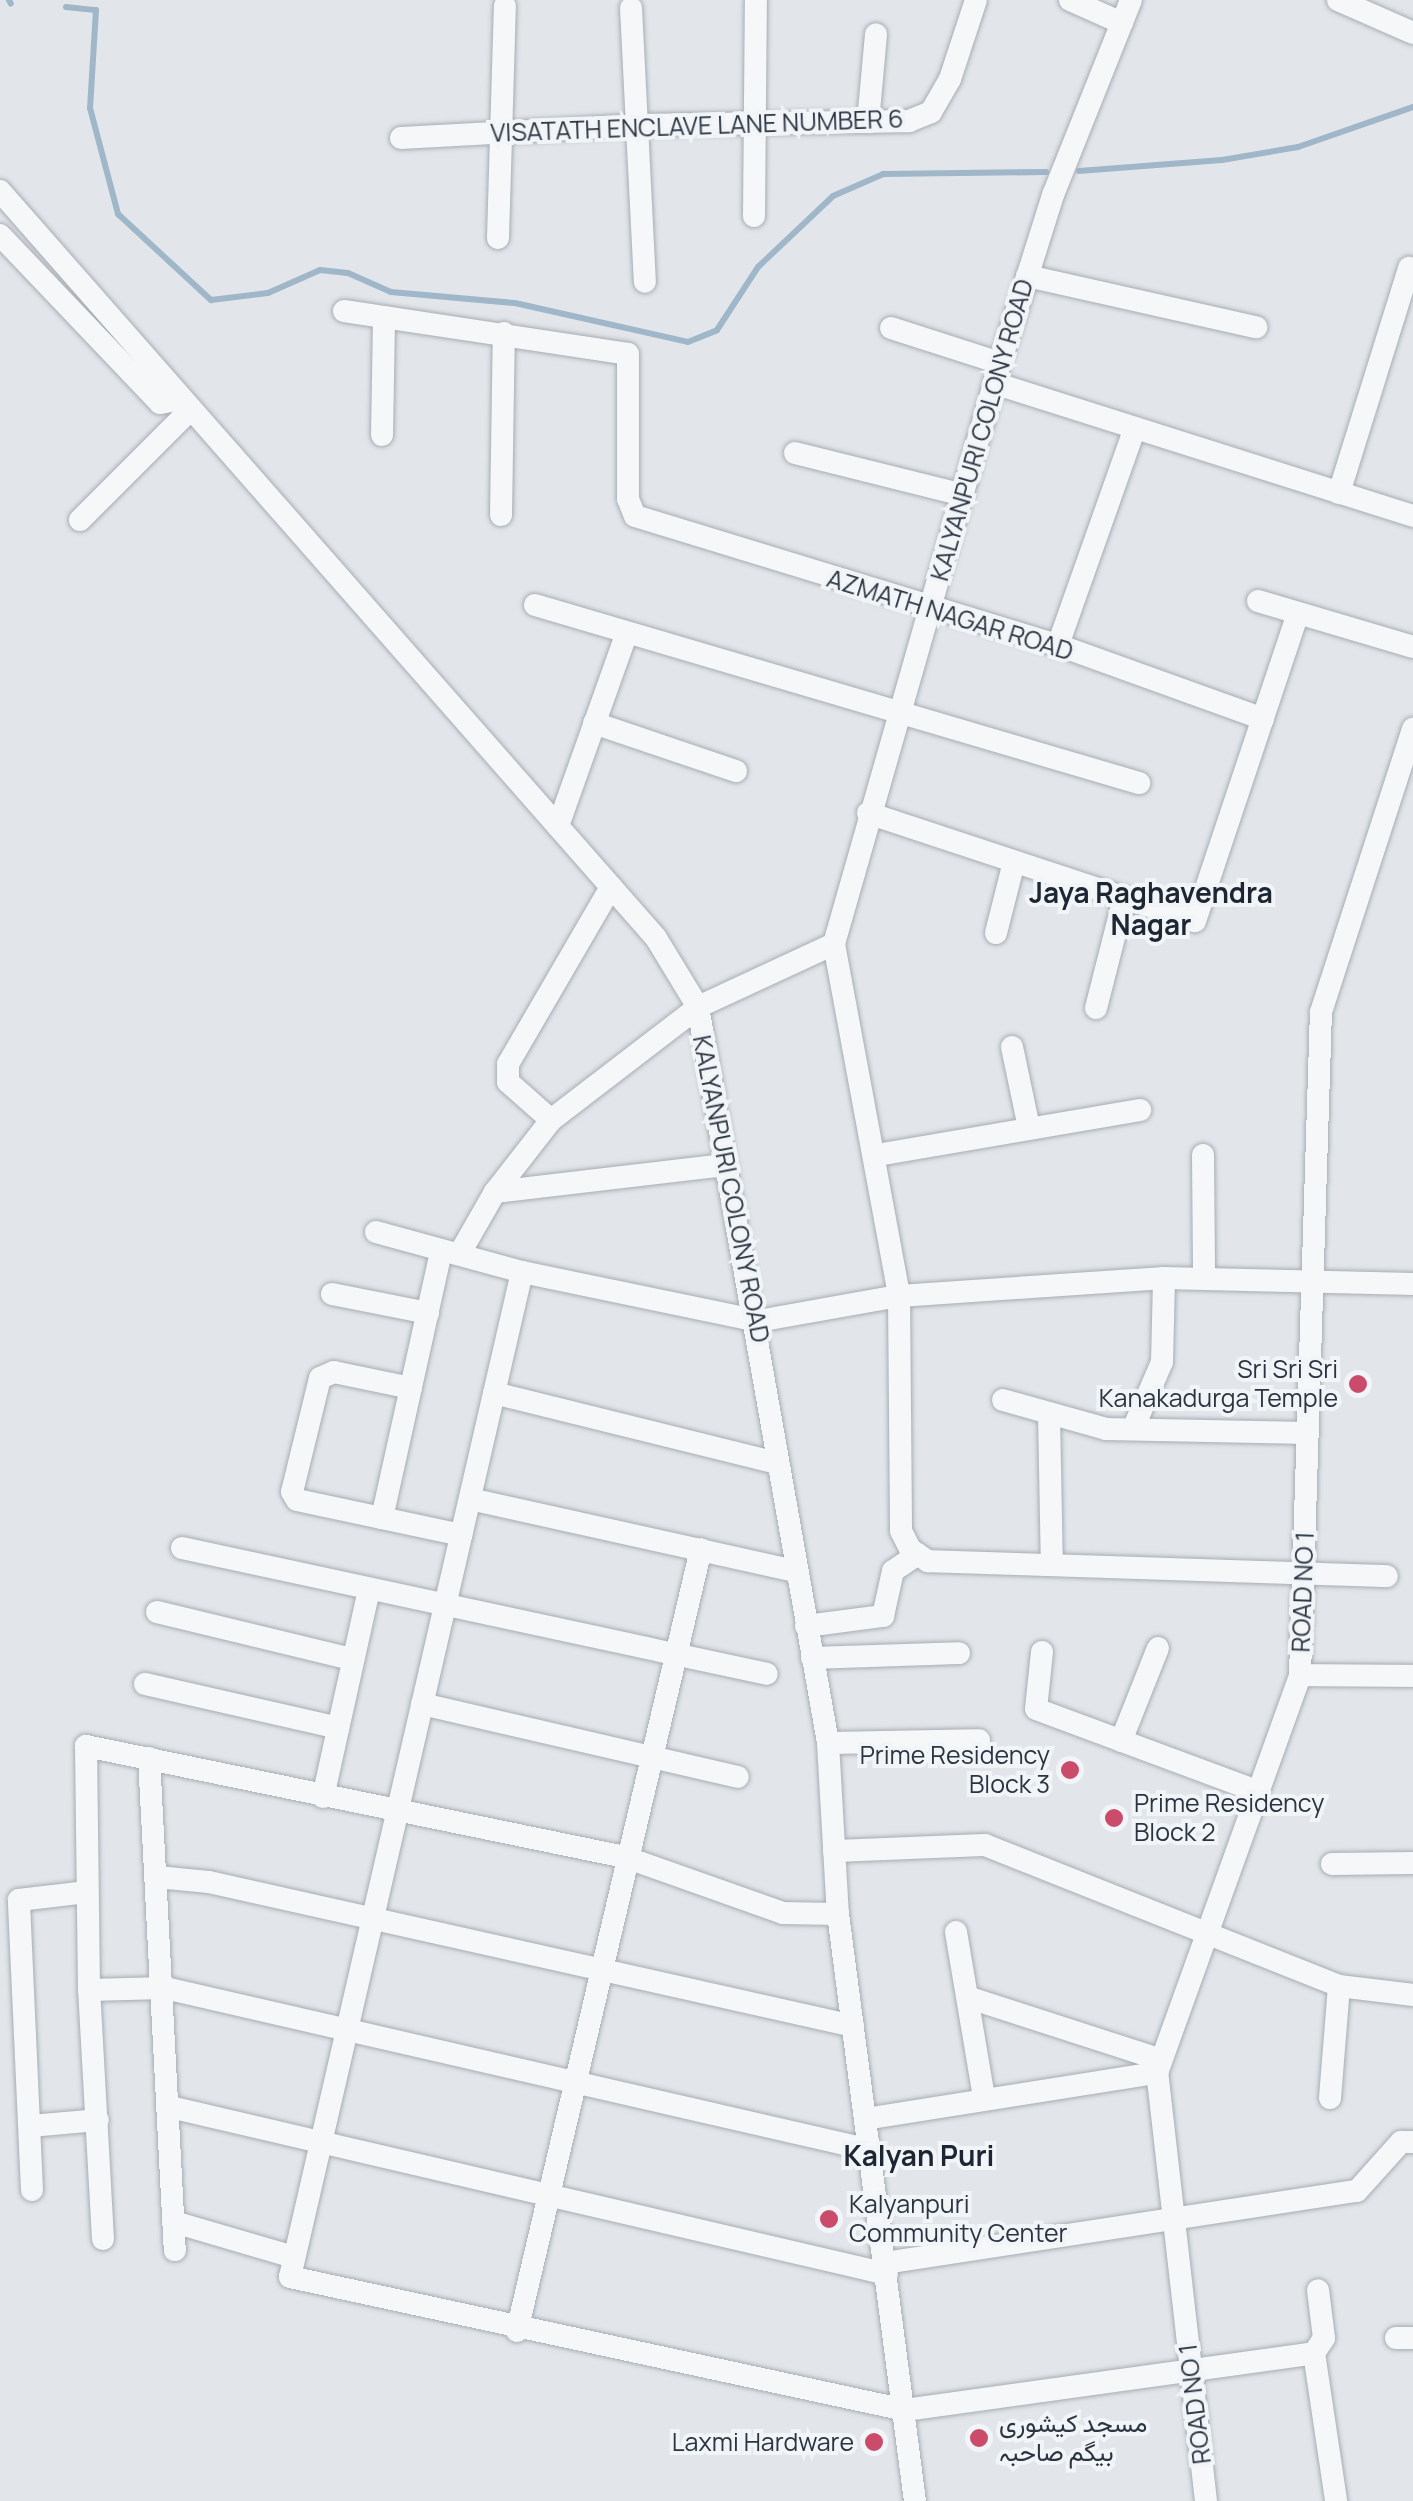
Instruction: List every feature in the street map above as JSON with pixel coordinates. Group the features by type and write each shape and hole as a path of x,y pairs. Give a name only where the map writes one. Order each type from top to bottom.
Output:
{"street":[{"path":"754,216 756,0"},
{"name":"VISATATH ENCLAVE LANE NUMBER 6","path":"401,138 639,125 909,121 930,112 950,80 976,0"},
{"path":"1070,0 1122,24"},
{"name":"KALYANPURI COLONY ROAD","path":"915,2501 838,1914 828,1744 777,1463 758,1321 724,1166 698,1007 834,944 896,713 1053,194 1132,0"},
{"path":"1338,0 1413,32"},
{"path":"498,238 505,6"},
{"path":"631,8 644,282"},
{"path":"868,122 876,34"},
{"path":"0,191 656,938 698,1007 551,1120 451,1252 428,1313 382,1518"},
{"path":"27,223 2,241 160,403 186,404"},
{"path":"1339,493 1408,268"},
{"path":"1028,276 1256,327"},
{"path":"344,312 504,334 501,515"},
{"path":"382,435 384,317"},
{"path":"891,328 1135,428 1413,516"},
{"name":"AZMATH NAGAR ROAD","path":"504,334 628,354 628,499 635,516 930,610 1058,645 1263,719"},
{"path":"80,520 186,404"},
{"path":"1058,645 1135,428"},
{"path":"795,452 963,495"},
{"path":"1258,601 1297,616 1413,647"},
{"path":"535,605 626,635 1139,783"},
{"path":"868,813 1195,921 1297,616"},
{"path":"558,826 626,635"},
{"path":"594,723 736,771"},
{"name":"ROAD NO 1","path":"1206,2501 1171,2219 1158,2066 1300,1675 1316,1282 1321,1012 1413,729"},
{"path":"996,933 1014,862"},
{"path":"551,1120 508,1082 508,1064 611,887"},
{"path":"1096,1008 1124,898"},
{"path":"834,944 899,1296 901,1531 918,1554 928,1561 1387,1576"},
{"path":"1012,1047 1029,1128"},
{"path":"876,1155 1140,1110"},
{"path":"1203,1155 1204,1278"},
{"path":"495,1192 724,1166"},
{"path":"376,1232 522,1272 758,1321 899,1296 1164,1278 1413,1284"},
{"path":"522,1272 290,2277 517,2330 904,2410 1314,2353"},
{"path":"1134,1429 1162,1362 1164,1278"},
{"path":"332,1294 428,1313"},
{"path":"411,1388 334,1372 320,1378 292,1484 298,1500 461,1535"},
{"path":"494,1394 777,1463"},
{"path":"1003,1400 1049,1414 1134,1429 1308,1433"},
{"path":"1049,1414 1052,1565"},
{"path":"470,1499 796,1571"},
{"path":"182,1548 767,1674"},
{"path":"517,2330 549,2200 572,2081 701,1549"},
{"path":"806,1626 883,1616 893,1572 918,1554"},
{"path":"323,1798 369,1590"},
{"path":"156,1612 352,1659"},
{"path":"1120,1741 1158,1648"},
{"path":"1042,1652 1036,1709 1256,1791"},
{"path":"812,1658 959,1653"},
{"path":"1300,1675 1413,1676"},
{"path":"145,1684 338,1728"},
{"path":"422,1704 738,1777"},
{"path":"828,1744 979,1740"},
{"path":"103,2240 86,1892 84,1749 149,1758 323,1798 625,1857 783,1913 838,1914"},
{"path":"149,1758 165,1988 175,2250"},
{"path":"834,1851 985,1845 1340,1986 1413,1995"},
{"path":"1332,1864 1413,1862"},
{"path":"157,1877 372,1918 853,2026"},
{"path":"32,2190 19,1900 86,1892"},
{"path":"956,1932 984,2098"},
{"path":"1330,2098 1340,1986"},
{"path":"90,1990 165,1988 870,2150"},
{"path":"970,1998 1158,2066"},
{"path":"0,2014 25,2014"},
{"path":"864,2120 1158,2066"},
{"path":"170,2108 549,2200 886,2268 1356,2191 1401,2142 1413,2142"},
{"path":"30,2126 98,2120"},
{"path":"174,2222 294,2256"},
{"path":"1318,2290 1324,2338 1314,2353 1336,2501"}],"waterway":[{"path":"9,0 11,4"},
{"path":"66,7 96,10 90,108 118,214 211,300 268,293 320,270 348,273 391,292 515,303 688,342 717,330 758,267 833,196 883,174 1046,172"},
{"path":"1079,171 1222,160 1298,147 1413,107"}],"place":[{"name":"Sri Sri Sri Kanakadurga Temple","path":"1358,1384"},
{"name":"Prime Residency Block 3","path":"1070,1770"},
{"name":"Prime Residency Block 2","path":"1114,1818"},
{"name":"Kalyanpuri Community Center","path":"829,2219"},
{"name":"مسجد کیشوری بیگم صاحبہ","path":"979,2438"},
{"name":"Laxmi Hardware","path":"874,2442"}],"district":[{"name":"Jaya Raghavendra Nagar","path":"1151,908"},
{"name":"Kalyan Puri","path":"919,2155"}]}
